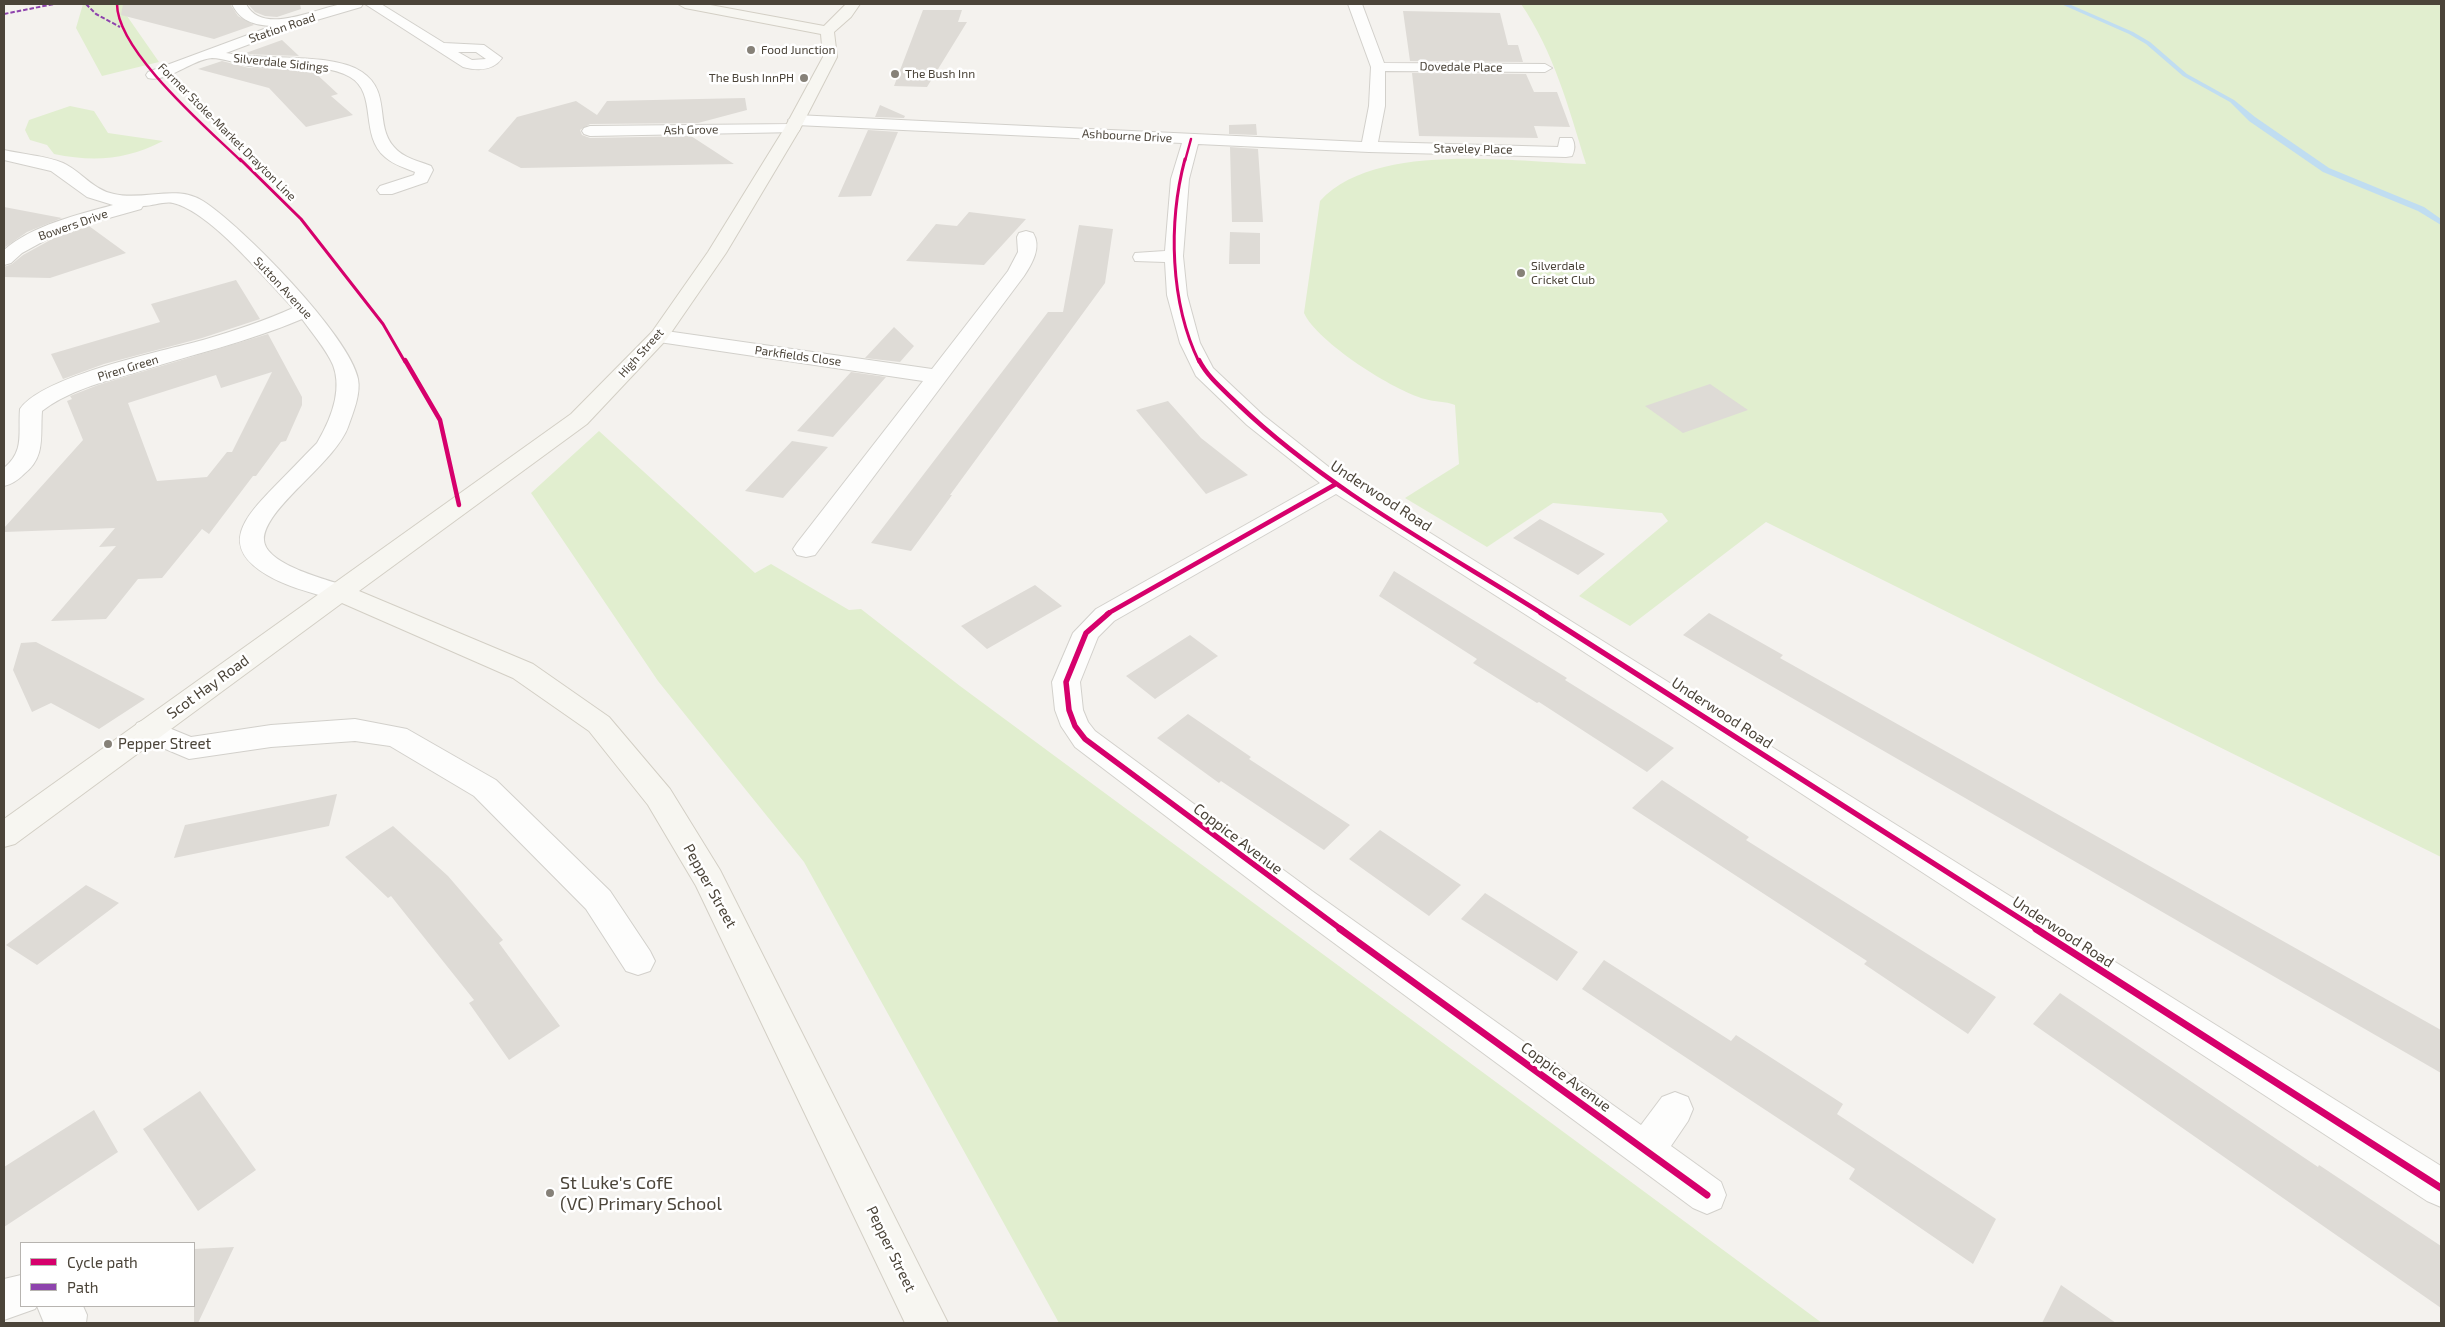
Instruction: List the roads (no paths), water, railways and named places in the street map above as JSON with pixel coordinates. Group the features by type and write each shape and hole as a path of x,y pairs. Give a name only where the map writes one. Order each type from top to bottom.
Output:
{"main road":[{"path":"685,4 827,31 846,14 853,4"},
{"name":"High Street","path":"341,593 579,419 659,336 717,253 794,124 830,57 830,43 827,31"},
{"name":"Scot Hay Road","path":"4,835 147,730 341,593"},
{"name":"Pepper Street","path":"341,593 523,671 599,724 659,797 709,879 927,1323"}],"street":[{"path":"239,4 241,10 250,18 274,22 298,21"},
{"name":"Station Road","path":"153,75 298,21 356,4"},
{"path":"372,4 442,47"},
{"path":"1355,4 1378,67 1377,106 1369,147"},
{"name":"Silverdale Sidings","path":"209,53 257,62 316,65 356,74 364,80 374,97 376,135 383,146 398,158 425,170 422,178 386,190"},
{"name":"Dovedale Place","path":"1378,67 1545,68"},
{"name":"Ash Grove","path":"590,131 794,124"},
{"name":"Ashbourne Drive","path":"794,124 1369,147"},
{"name":"Underwood Road","path":"1191,140 1180,179 1174,256 1177,295 1190,343 1204,371 1255,420 1336,484 1587,641 2441,1188"},
{"name":"Staveley Place","path":"1369,147 1566,152 1566,141"},
{"name":"Sutton Avenue","path":"4,155 57,167 93,193 114,200 148,201 171,198 196,204 234,236 306,310 343,364 348,381 346,404 336,430 326,447 258,518 253,531 252,545 258,555 269,566 301,580 341,593"},
{"name":"Bowers Drive","path":"4,259 13,249 39,236 148,201"},
{"path":"806,549 1017,272 1027,252 1026,237"},
{"path":"1142,257 1174,256"},
{"name":"Piren Green","path":"4,479 27,459 31,443 29,425 31,409 46,396 129,367 280,322 306,310"},
{"name":"Parkfields Close","path":"659,336 936,376"},
{"name":"Coppice Avenue","path":"1336,484 1105,615 1086,633 1066,682 1069,710 1075,726 1085,739 1167,801 1707,1195"},
{"path":"147,730 189,748 272,736 355,730 397,737 485,788 598,900 638,961"},
{"path":"1646,1150 1675,1109"},
{"path":"4,1299 20,1295"},
{"path":"59,1307 66,1315 65,1323"}],"waterway":[{"path":"2064,4 2131,33 2148,43 2185,75 2232,101 2252,119 2326,170 2421,209 2441,223"}],"place":[{"name":"Food Junction","path":"751,50"},
{"name":"The Bush Inn","path":"895,74"},
{"name":"The Bush InnPH","path":"804,78"},
{"name":"Silverdale Cricket Club","path":"1521,273"},
{"name":"Pepper Street","path":"108,744"},
{"name":"St Luke's CofE (VC) Primary School","path":"550,1193"}]}
